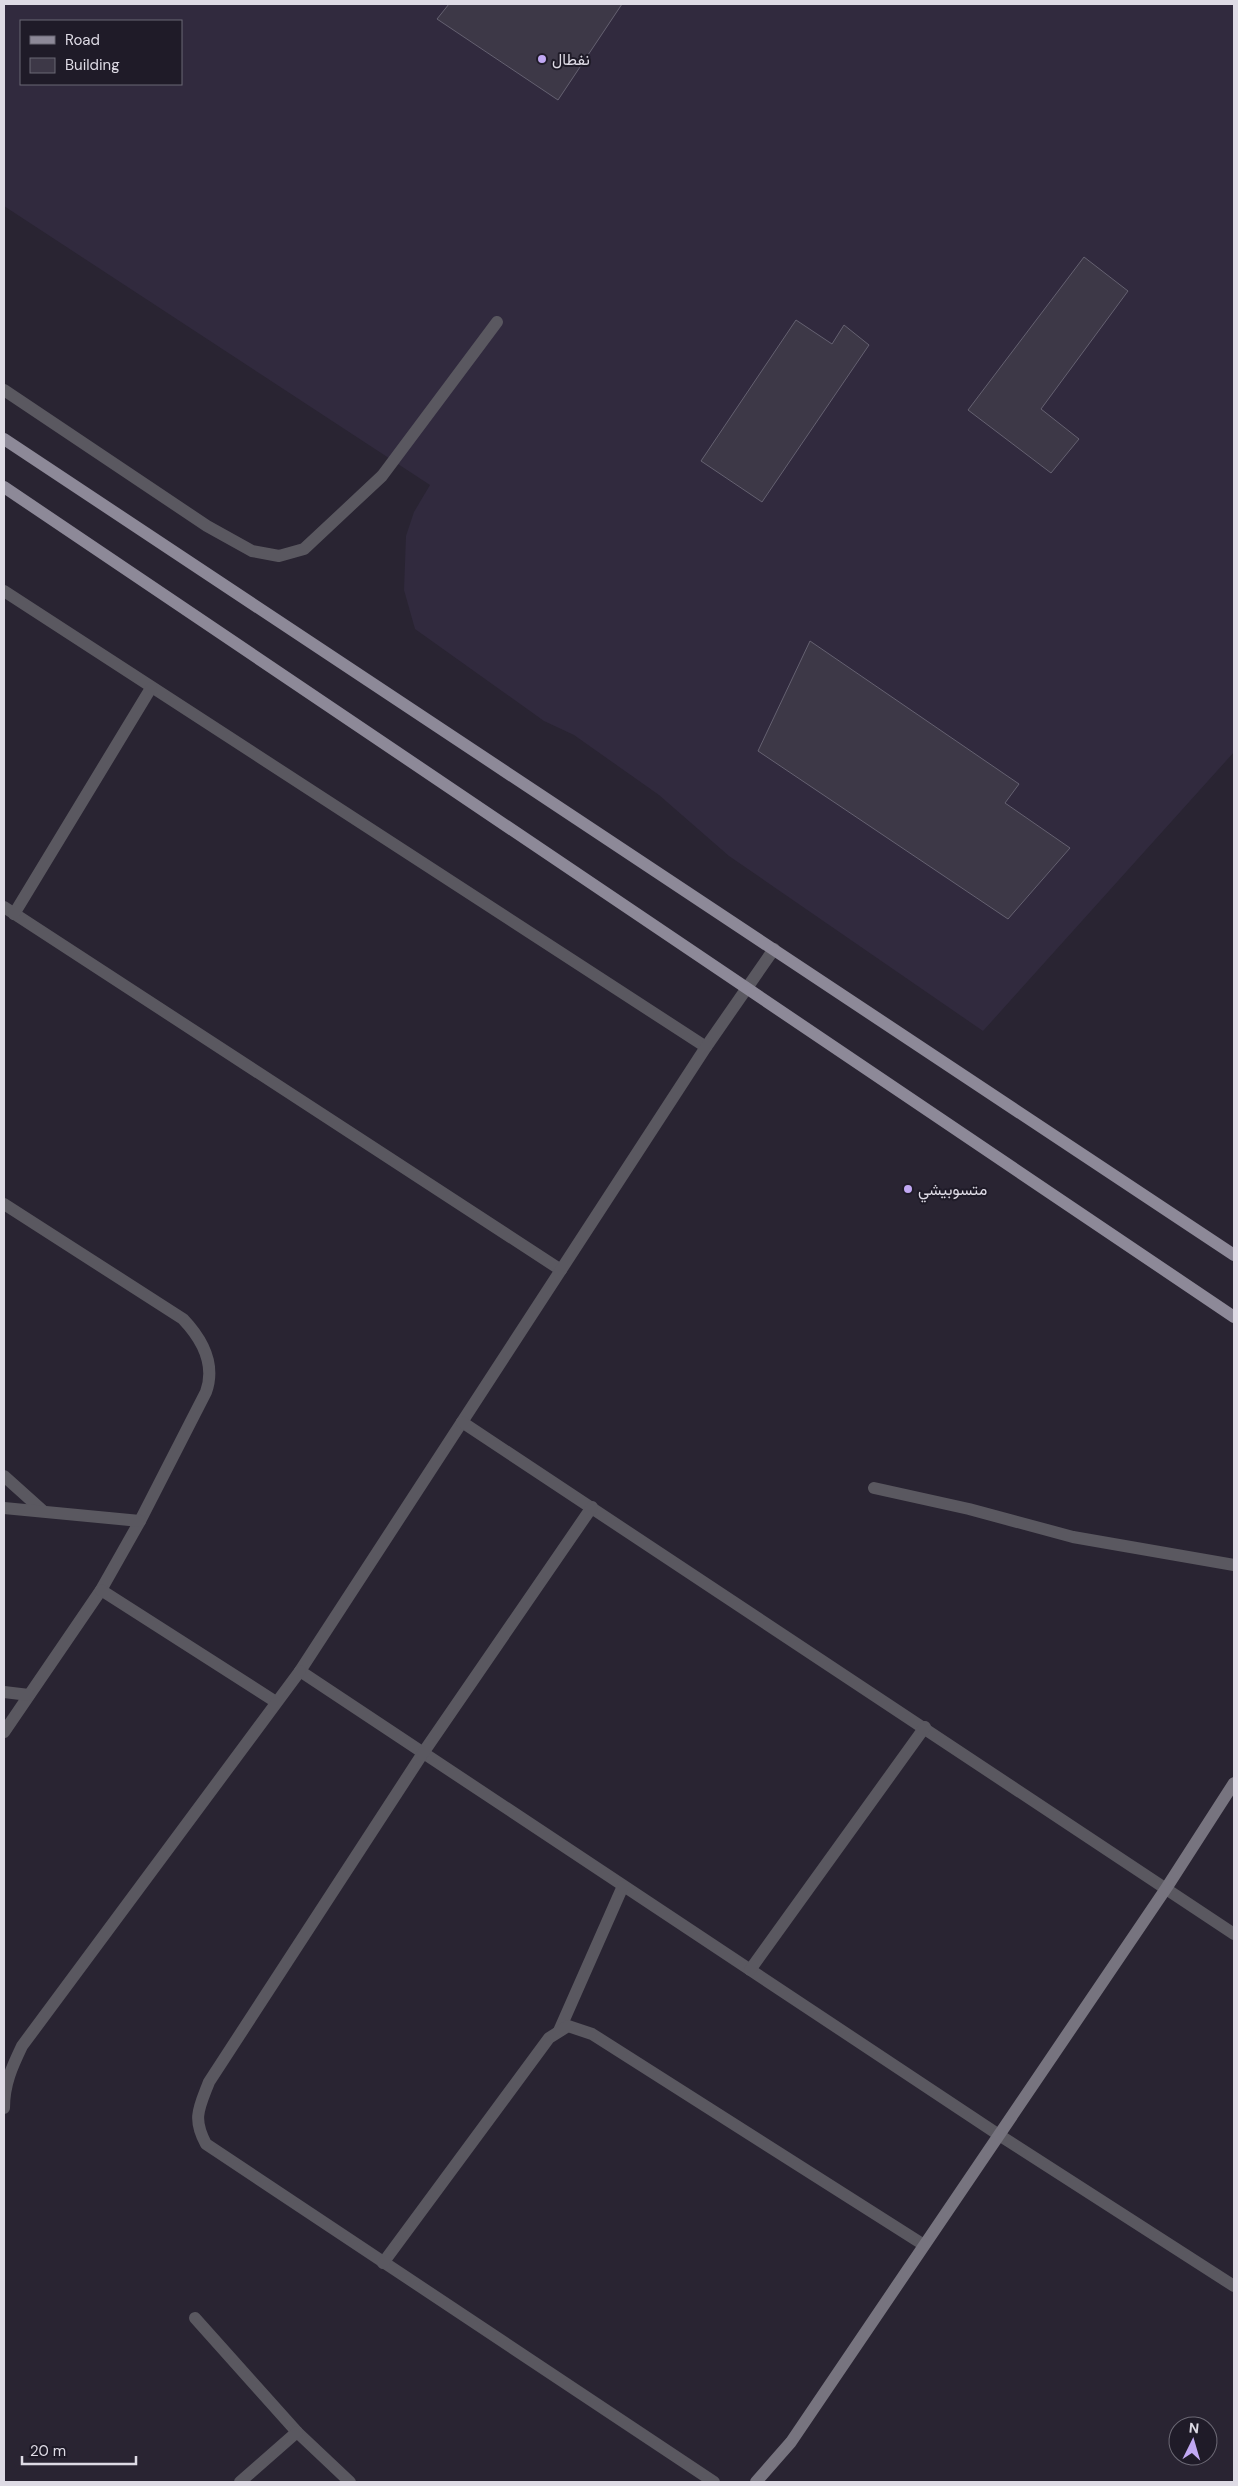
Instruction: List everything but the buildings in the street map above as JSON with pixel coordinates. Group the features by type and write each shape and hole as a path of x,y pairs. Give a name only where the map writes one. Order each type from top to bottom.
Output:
{"main road":[{"path":"4,439 1234,1255"},
{"path":"4,487 1234,1316"},
{"path":"756,2482 791,2442 1167,1887 1234,1783"}],"street":[{"path":"4,390 208,526 252,551 279,556 304,550 382,476 497,322"},
{"path":"4,591 706,1048"},
{"path":"151,688 9,910 561,1270"},
{"path":"4,2108 4,2091 8,2076 22,2046 300,1671 706,1048 774,949"},
{"path":"4,1204 183,1318 196,1333 211,1372 206,1392 140,1521 101,1590 4,1732"},
{"path":"462,1422 1167,1887 1234,1934"},
{"path":"4,1476 43,1512"},
{"path":"874,1488 969,1508 1072,1536 1234,1565"},
{"path":"592,1507 423,1753 209,2082 196,2115 200,2132 206,2144 714,2482"},
{"path":"4,1508 140,1521"},
{"path":"101,1590 276,1702"},
{"path":"300,1671 998,2135 1234,2286"},
{"path":"4,1692 29,1694"},
{"path":"750,1970 925,1728"},
{"path":"559,2031 623,1886"},
{"path":"383,2263 549,2038 568,2026 592,2034 924,2245"},
{"path":"195,2318 297,2432 350,2482"},
{"path":"240,2482 297,2432"}],"shaded area":[{"name":"نفطال","path":"4,4 1234,4 1234,752 983,1031 729,856 659,795 574,735 544,721 415,629 404,590 406,536 414,512 430,485 4,206"}],"place":[{"name":"نفطال","path":"542,59"},
{"name":"متسوبيشي","path":"908,1189"}]}
